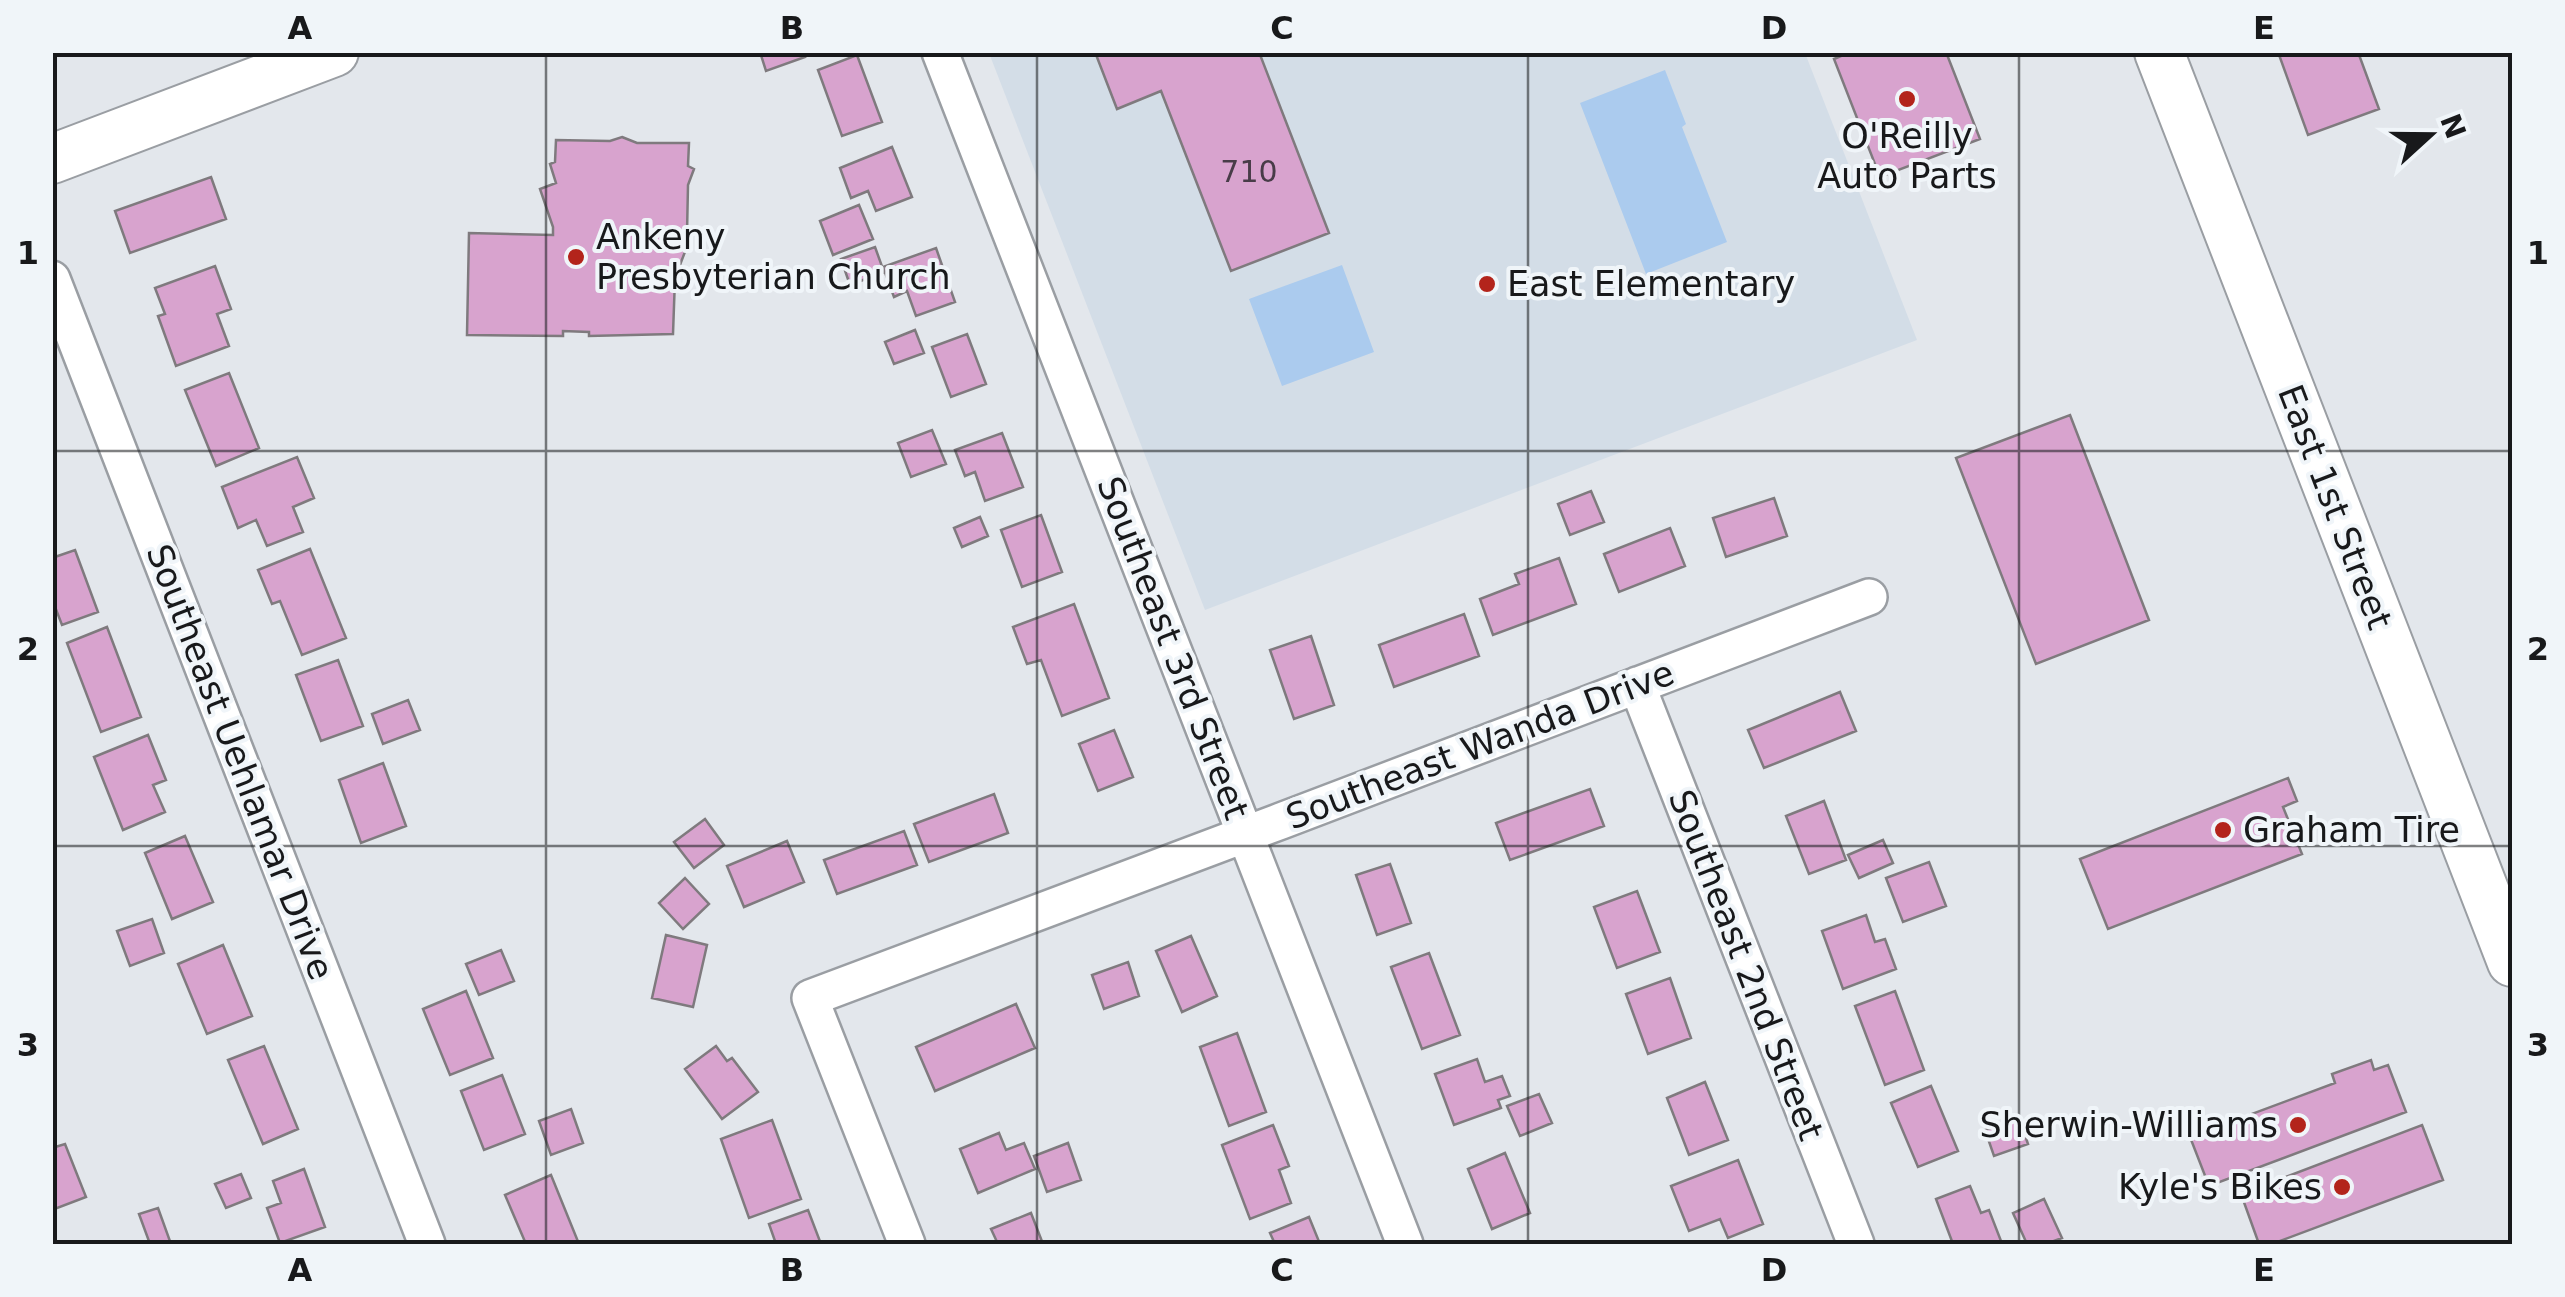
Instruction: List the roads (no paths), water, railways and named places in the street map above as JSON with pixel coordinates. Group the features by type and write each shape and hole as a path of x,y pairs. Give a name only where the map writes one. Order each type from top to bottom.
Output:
{"main road":[{"path":"52,158 334,52"},
{"name":"East 1st Street","path":"2159,52 2512,962"}],"street":[{"name":"Southeast 3rd Street","path":"940,52 1405,1244"},
{"name":"Southeast Uehlamar Drive","path":"52,279 427,1244"},
{"name":"Southeast Wanda Drive","path":"907,1244 810,998 1869,597"},
{"name":"Southeast 2nd Street","path":"1637,686 1856,1244"}],"place":[{"name":"O'Reilly Auto Parts","path":"1907,99"},
{"name":"Ankeny Presbyterian Church","path":"576,257"},
{"name":"East Elementary","path":"1487,284"},
{"name":"Graham Tire","path":"2223,830"},
{"name":"Sherwin-Williams","path":"2298,1125"},
{"name":"Kyle's Bikes","path":"2342,1187"}]}
